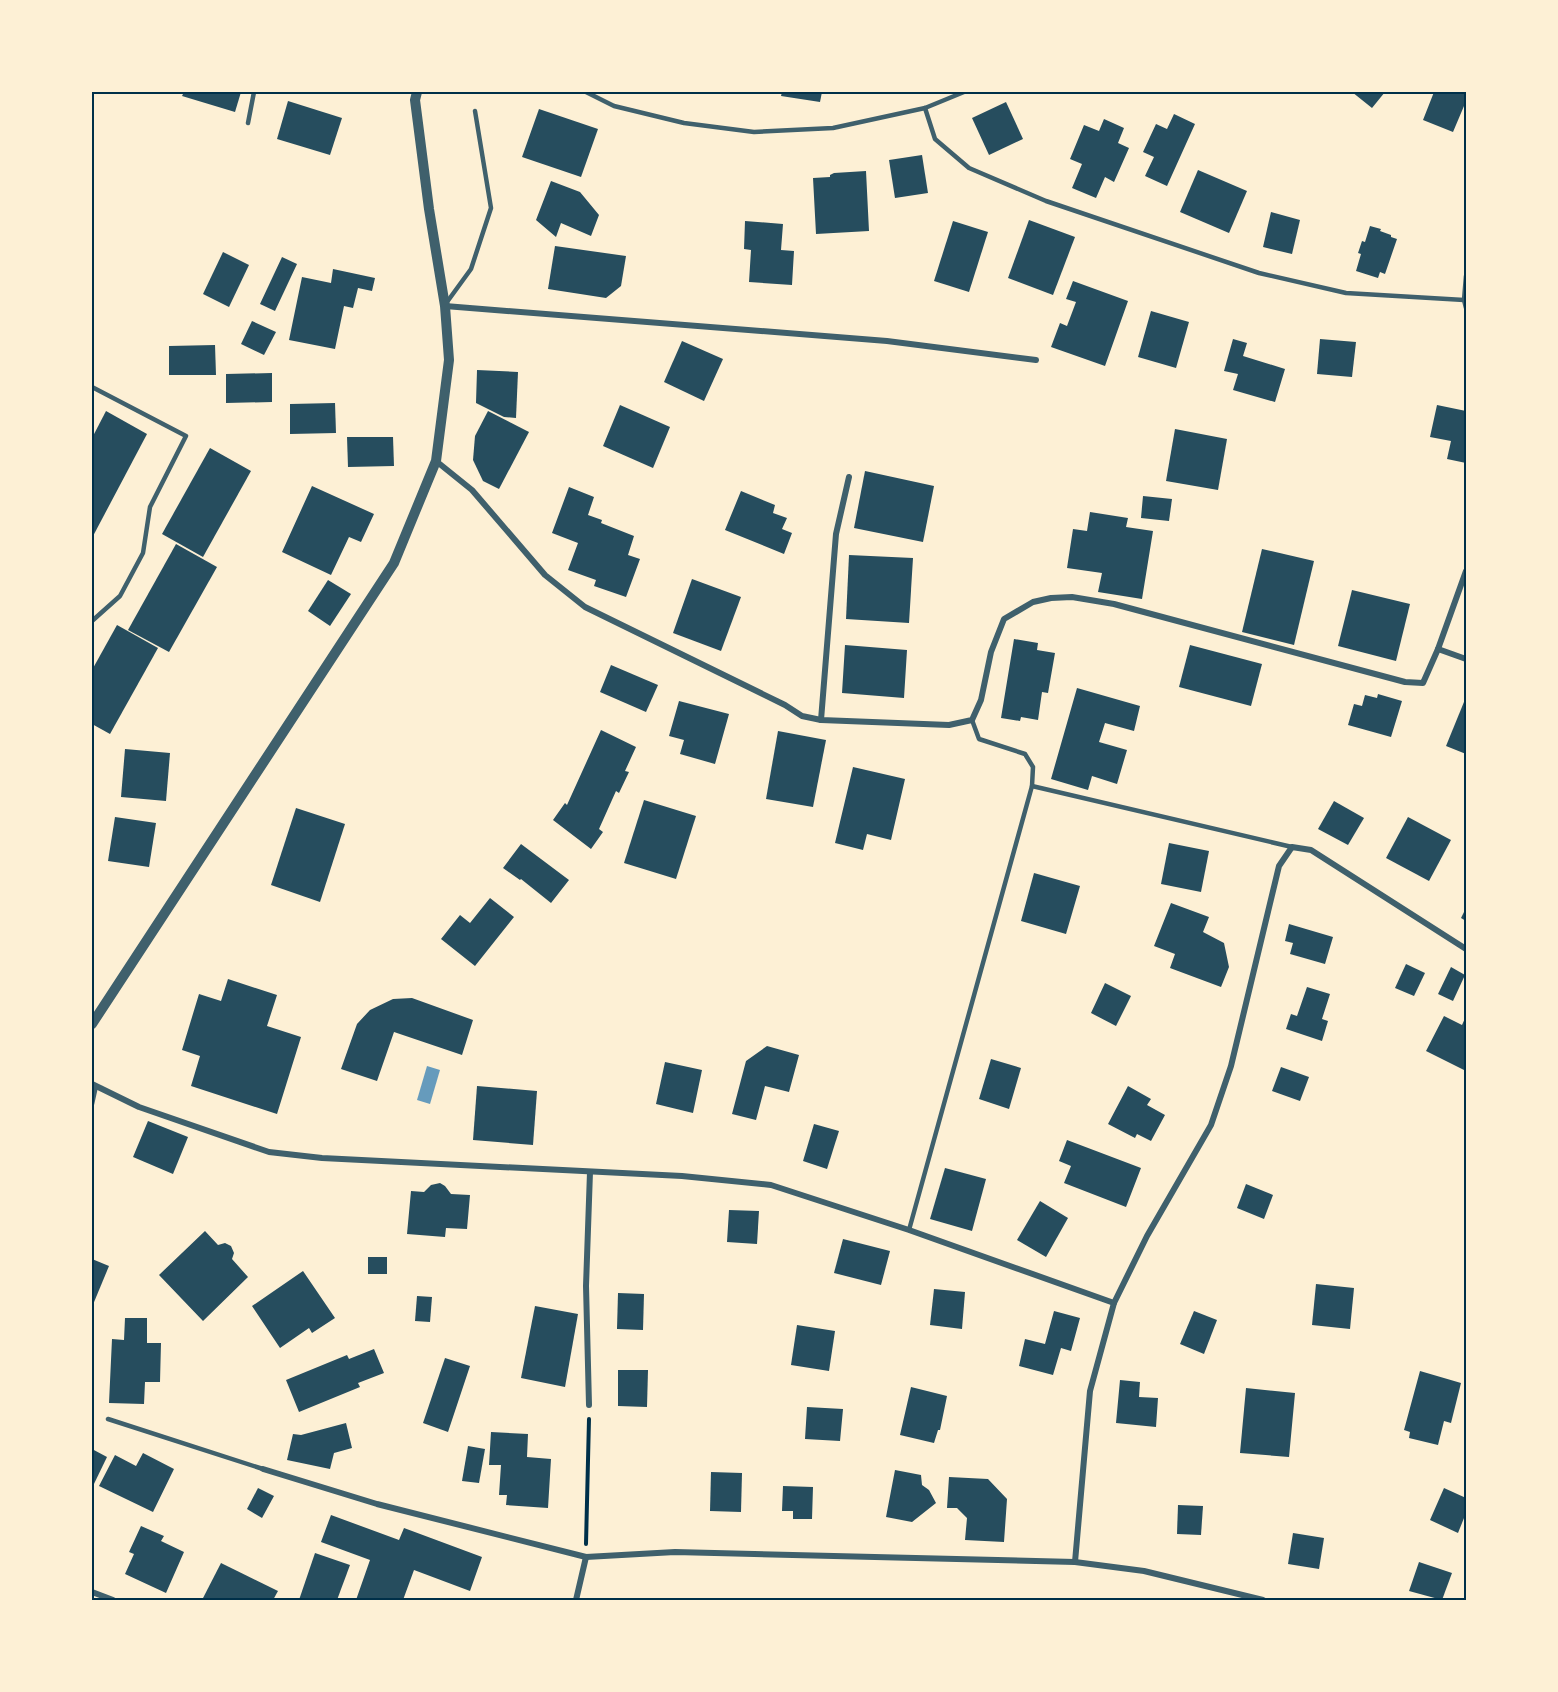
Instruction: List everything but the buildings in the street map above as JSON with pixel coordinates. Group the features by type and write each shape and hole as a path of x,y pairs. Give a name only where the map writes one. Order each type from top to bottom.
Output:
{"street":[{"path":"92,1024 394,563 436,461 449,360 445,305 429,209 416,100 417,92"},
{"path":"445,305 886,341 1036,360"},
{"path":"436,461 472,490 545,575 585,607 802,716 821,720 949,725 972,720 981,700 991,652 1004,619 1033,602 1051,598 1072,597 1114,604 1405,682 1423,683 1467,571"},
{"path":"821,720 836,534 849,477"},
{"path":"1438,649 1467,659"},
{"path":"1075,1562 1090,1391 1114,1303 1147,1236 1211,1125 1231,1066 1279,866 1292,847 1311,850 1467,949"},
{"path":"94,1085 139,1107 269,1152 322,1158 682,1176 771,1185 909,1230 1114,1303"},
{"path":"589,1405 586,1286 590,1172"},
{"path":"263,1469 377,1504 586,1557 675,1552 1075,1562 1144,1571 1263,1600"},
{"path":"576,1600 586,1557"},
{"path":"92,1592 113,1600"}],"lane":[{"path":"248,123 254,92"},
{"path":"586,92 614,106 672,120 754,132 833,128 925,108 964,92"},
{"path":"925,108 935,139 969,168 1046,201 1259,273 1346,293 1464,300"},
{"path":"445,305 471,269 491,208 475,111"},
{"path":"1467,276 1464,300 1467,308"},
{"path":"92,387 186,436 150,507 143,553 120,596 92,621"},
{"path":"909,1230 1032,786 1033,767 1024,754 979,739 972,720"},
{"path":"1032,786 1292,847"},
{"path":"92,1104 94,1085"},
{"path":"108,1419 263,1469"}],"path":[{"path":"586,1557 589,1405"}],"water":[{"path":"427,1066 440,1070 430,1104 417,1100"}]}
